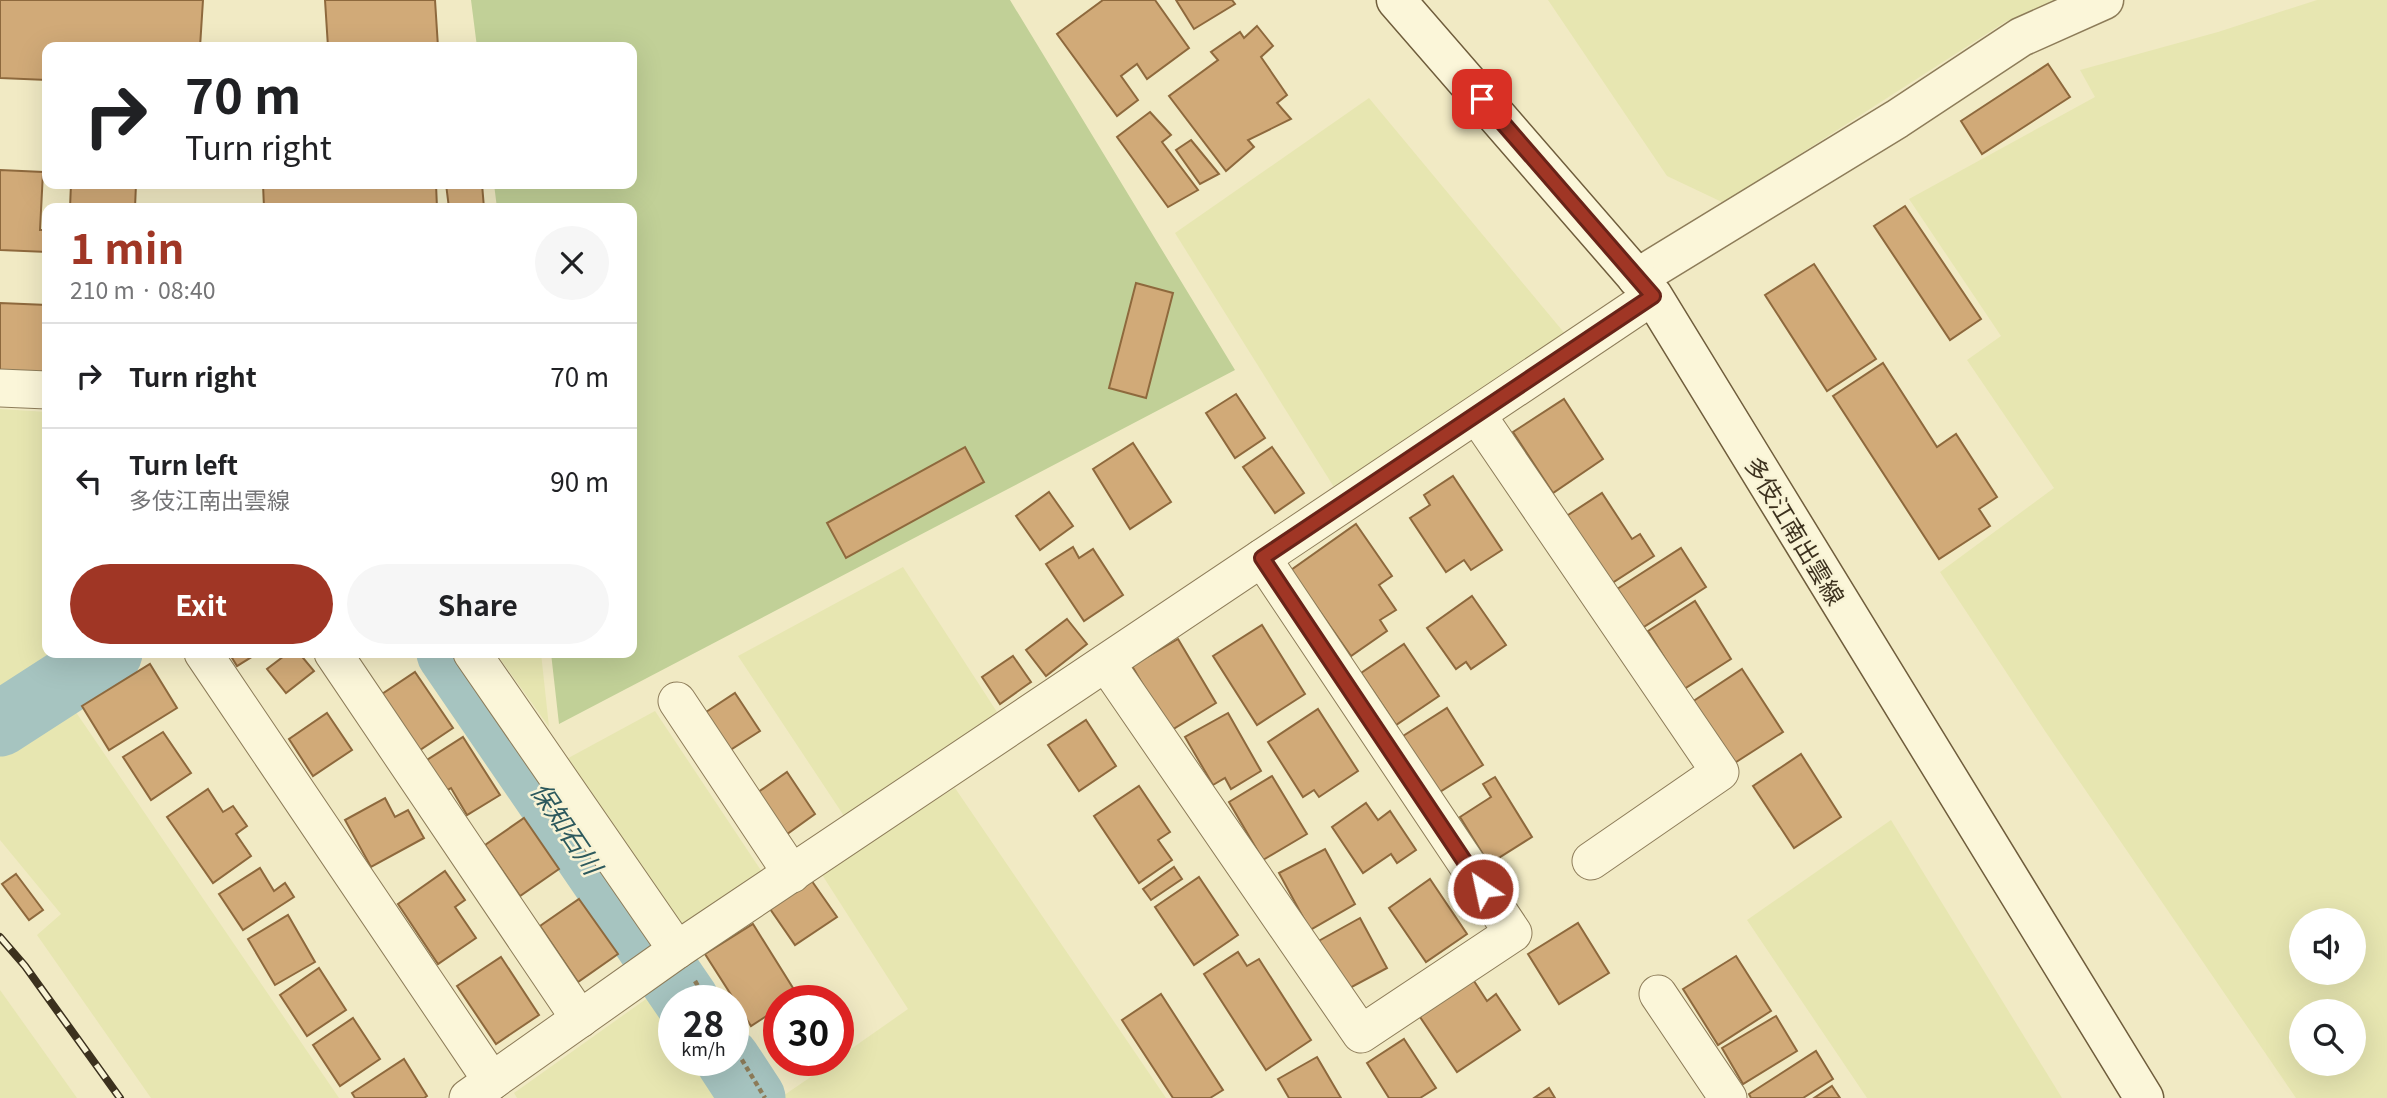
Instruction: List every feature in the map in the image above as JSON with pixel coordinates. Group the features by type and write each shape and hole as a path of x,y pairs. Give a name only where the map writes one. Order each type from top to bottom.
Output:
{"main road":[{"name":"多伎江南出雲線","path":"1396,0 1645,287 2144,1098"},
{"path":"1645,287 2021,37 2104,0"}],"street":[{"path":"206,658 480,1090 677,950 1477,415 1645,287"},
{"path":"0,388 42,390"},
{"path":"1477,415 1720,772 1591,861"},
{"path":"1106,663 1361,1034 1513,933 1262,558"},
{"path":"336,658 580,1019"},
{"path":"475,658 677,950"},
{"path":"677,701 792,874"},
{"path":"1658,994 1728,1098"}],"path":[{"path":"749,1072 765,1098"}],"green space":[{"path":"471,0 1010,0 1235,370 559,724 552,658 637,658 637,203 496,203 495,189 637,189 637,42 476,42"},
{"path":"1548,0 2057,0 2005,22 1724,203 1667,176"},
{"path":"2317,0 2387,0 2387,1098 2296,1098 2045,731 1940,572 2054,488 1967,360 2001,336 1909,199 2095,97 2080,70 2218,32"},
{"path":"1369,98 1566,335 1337,492 1175,233"},
{"path":"0,409 42,412 42,658 56,658 0,694"},
{"path":"903,567 997,712 848,822 738,656"},
{"path":"500,658 542,658 549,727"},
{"path":"69,702 339,1098 151,1098 37,935 61,914 0,840 0,747"},
{"path":"655,711 762,872 679,930 561,762"},
{"path":"955,788 1166,1098 780,1098 812,1076 854,1076 854,1047 908,1009 819,870"},
{"path":"1891,820 2062,1098 1867,1098 1747,920"},
{"path":"0,990 77,1098 0,1098"},
{"path":"658,991 658,1076 722,1076 737,1098 517,1098 514,1093"}],"building":[{"path":"0,0 203,0 200,42 42,42 42,80 0,78"},
{"path":"325,0 435,0 438,42 328,42"},
{"path":"1103,0 1155,0 1189,48 1147,79 1137,64 1121,76 1138,100 1117,116 1057,34"},
{"path":"1176,0 1232,0 1235,4 1194,29"},
{"path":"1257,26 1273,46 1261,57 1287,95 1277,103 1291,119 1248,140 1254,147 1226,171 1169,96 1218,60 1211,52 1240,32 1244,38"},
{"path":"2048,64 2070,97 1982,154 1961,121"},
{"path":"1150,112 1171,135 1162,142 1198,190 1168,207 1117,137"},
{"path":"1191,140 1219,174 1200,184 1176,150"},
{"path":"0,170 42,172 42,252 0,250"},
{"path":"71,189 136,189 135,203 70,203"},
{"path":"263,189 436,189 437,203 264,203"},
{"path":"447,189 482,189 484,203 448,203"},
{"path":"1905,206 1981,319 1950,340 1874,226"},
{"path":"1814,264 1876,359 1827,391 1765,295"},
{"path":"1136,283 1173,293 1146,398 1109,388"},
{"path":"0,303 42,305 42,373 0,370"},
{"path":"1883,363 1937,447 1956,434 1997,497 1979,509 1990,526 1939,559 1833,396"},
{"path":"1236,394 1265,438 1235,458 1206,413"},
{"path":"1564,399 1603,459 1553,493 1513,432"},
{"path":"1133,443 1171,502 1130,529 1093,469"},
{"path":"965,447 984,482 846,558 827,523"},
{"path":"1272,447 1304,493 1275,513 1243,467"},
{"path":"1453,476 1502,550 1471,570 1464,560 1446,572 1410,518 1430,505 1424,495"},
{"path":"1049,492 1073,526 1040,550 1016,516"},
{"path":"1602,493 1632,539 1640,534 1654,556 1609,585 1565,517"},
{"path":"1356,524 1392,576 1379,585 1396,610 1380,620 1387,631 1351,656 1291,570"},
{"path":"1073,547 1079,558 1093,549 1123,595 1084,621 1046,564"},
{"path":"1681,548 1706,587 1639,630 1614,591"},
{"path":"1472,596 1506,645 1471,669 1466,662 1456,669 1427,628"},
{"path":"1695,601 1731,659 1684,689 1648,631"},
{"path":"1067,619 1087,644 1046,676 1026,650"},
{"path":"1262,625 1305,694 1257,725 1213,656"},
{"path":"1178,639 1216,703 1170,731 1132,666"},
{"path":"1404,644 1439,696 1396,725 1361,673"},
{"path":"1013,656 1031,682 1000,704 982,677"},
{"path":"232,658 250,658 237,666"},
{"path":"281,658 303,658 314,671 286,693 267,669"},
{"path":"150,664 177,708 109,750 82,706"},
{"path":"1742,669 1783,732 1733,764 1692,702"},
{"path":"415,672 453,728 414,754 376,698"},
{"path":"735,693 760,731 724,754 700,716"},
{"path":"1447,708 1483,765 1438,793 1403,736"},
{"path":"1318,709 1358,771 1319,797 1314,790 1303,797 1268,742"},
{"path":"327,713 352,750 313,776 289,739"},
{"path":"1228,713 1261,771 1231,789 1225,778 1213,785 1185,737"},
{"path":"1086,720 1116,766 1079,791 1048,745"},
{"path":"163,732 191,773 151,800 123,757"},
{"path":"463,737 500,795 467,815 451,788 438,795 419,765"},
{"path":"1801,754 1841,817 1794,848 1753,786"},
{"path":"787,772 815,814 783,837 754,795"},
{"path":"1272,776 1307,834 1263,860 1229,802"},
{"path":"1495,777 1532,837 1489,864 1460,817 1491,797 1483,784"},
{"path":"1139,786 1170,832 1158,840 1172,860 1139,883 1094,816"},
{"path":"208,789 223,812 233,806 247,826 236,834 251,856 213,883 167,817"},
{"path":"385,798 395,817 408,810 424,838 371,867 345,820"},
{"path":"1366,803 1378,820 1390,811 1416,850 1397,863 1391,854 1363,873 1332,827"},
{"path":"524,818 559,869 520,896 485,845"},
{"path":"1325,849 1355,904 1310,930 1279,873"},
{"path":"1174,867 1182,879 1151,900 1143,889"},
{"path":"260,868 274,891 285,883 294,897 243,930 219,894"},
{"path":"445,871 465,900 455,907 476,938 438,964 398,904"},
{"path":"16,874 43,910 29,920 2,884"},
{"path":"809,877 837,917 795,945 768,906"},
{"path":"1199,877 1238,935 1194,965 1155,907"},
{"path":"1430,879 1467,934 1426,962 1389,908"},
{"path":"579,899 618,954 578,982 540,926"},
{"path":"288,915 315,962 275,985 248,939"},
{"path":"1360,918 1387,968 1348,989 1315,943"},
{"path":"1578,923 1609,973 1559,1004 1528,954"},
{"path":"753,924 791,985 763,985 763,1018 751,1026 749,985 725,985 705,954"},
{"path":"1238,952 1247,966 1259,959 1311,1040 1266,1070 1204,974"},
{"path":"1736,956 1771,1011 1718,1045 1683,989"},
{"path":"501,957 539,1015 496,1044 457,986"},
{"path":"319,968 346,1010 307,1036 280,995"},
{"path":"1472,978 1487,1001 1496,994 1520,1030 1457,1072 1418,1014"},
{"path":"1161,994 1223,1090 1210,1098 1173,1098 1122,1020"},
{"path":"1776,1016 1797,1051 1743,1084 1722,1048"},
{"path":"353,1018 380,1059 340,1086 313,1045"},
{"path":"1404,1039 1436,1088 1420,1098 1389,1098 1367,1063"},
{"path":"1816,1051 1833,1079 1803,1098 1751,1098 1749,1094"},
{"path":"1317,1057 1341,1098 1289,1098 1278,1079"},
{"path":"404,1059 427,1096 355,1098 352,1093"},
{"path":"1832,1086 1840,1098 1814,1098"},
{"path":"1549,1088 1555,1098 1534,1098"}],"waterway":[{"name":"保知石川","path":"0,724 102,658"},
{"name":"保知石川","path":"452,658 676,985"},
{"name":"保知石川","path":"739,1076 753,1098"}],"railway":[{"path":"0,937 25,966 120,1098"}],"route":[{"path":"1482,99 1653,296 1262,558 1483,889"}]}
